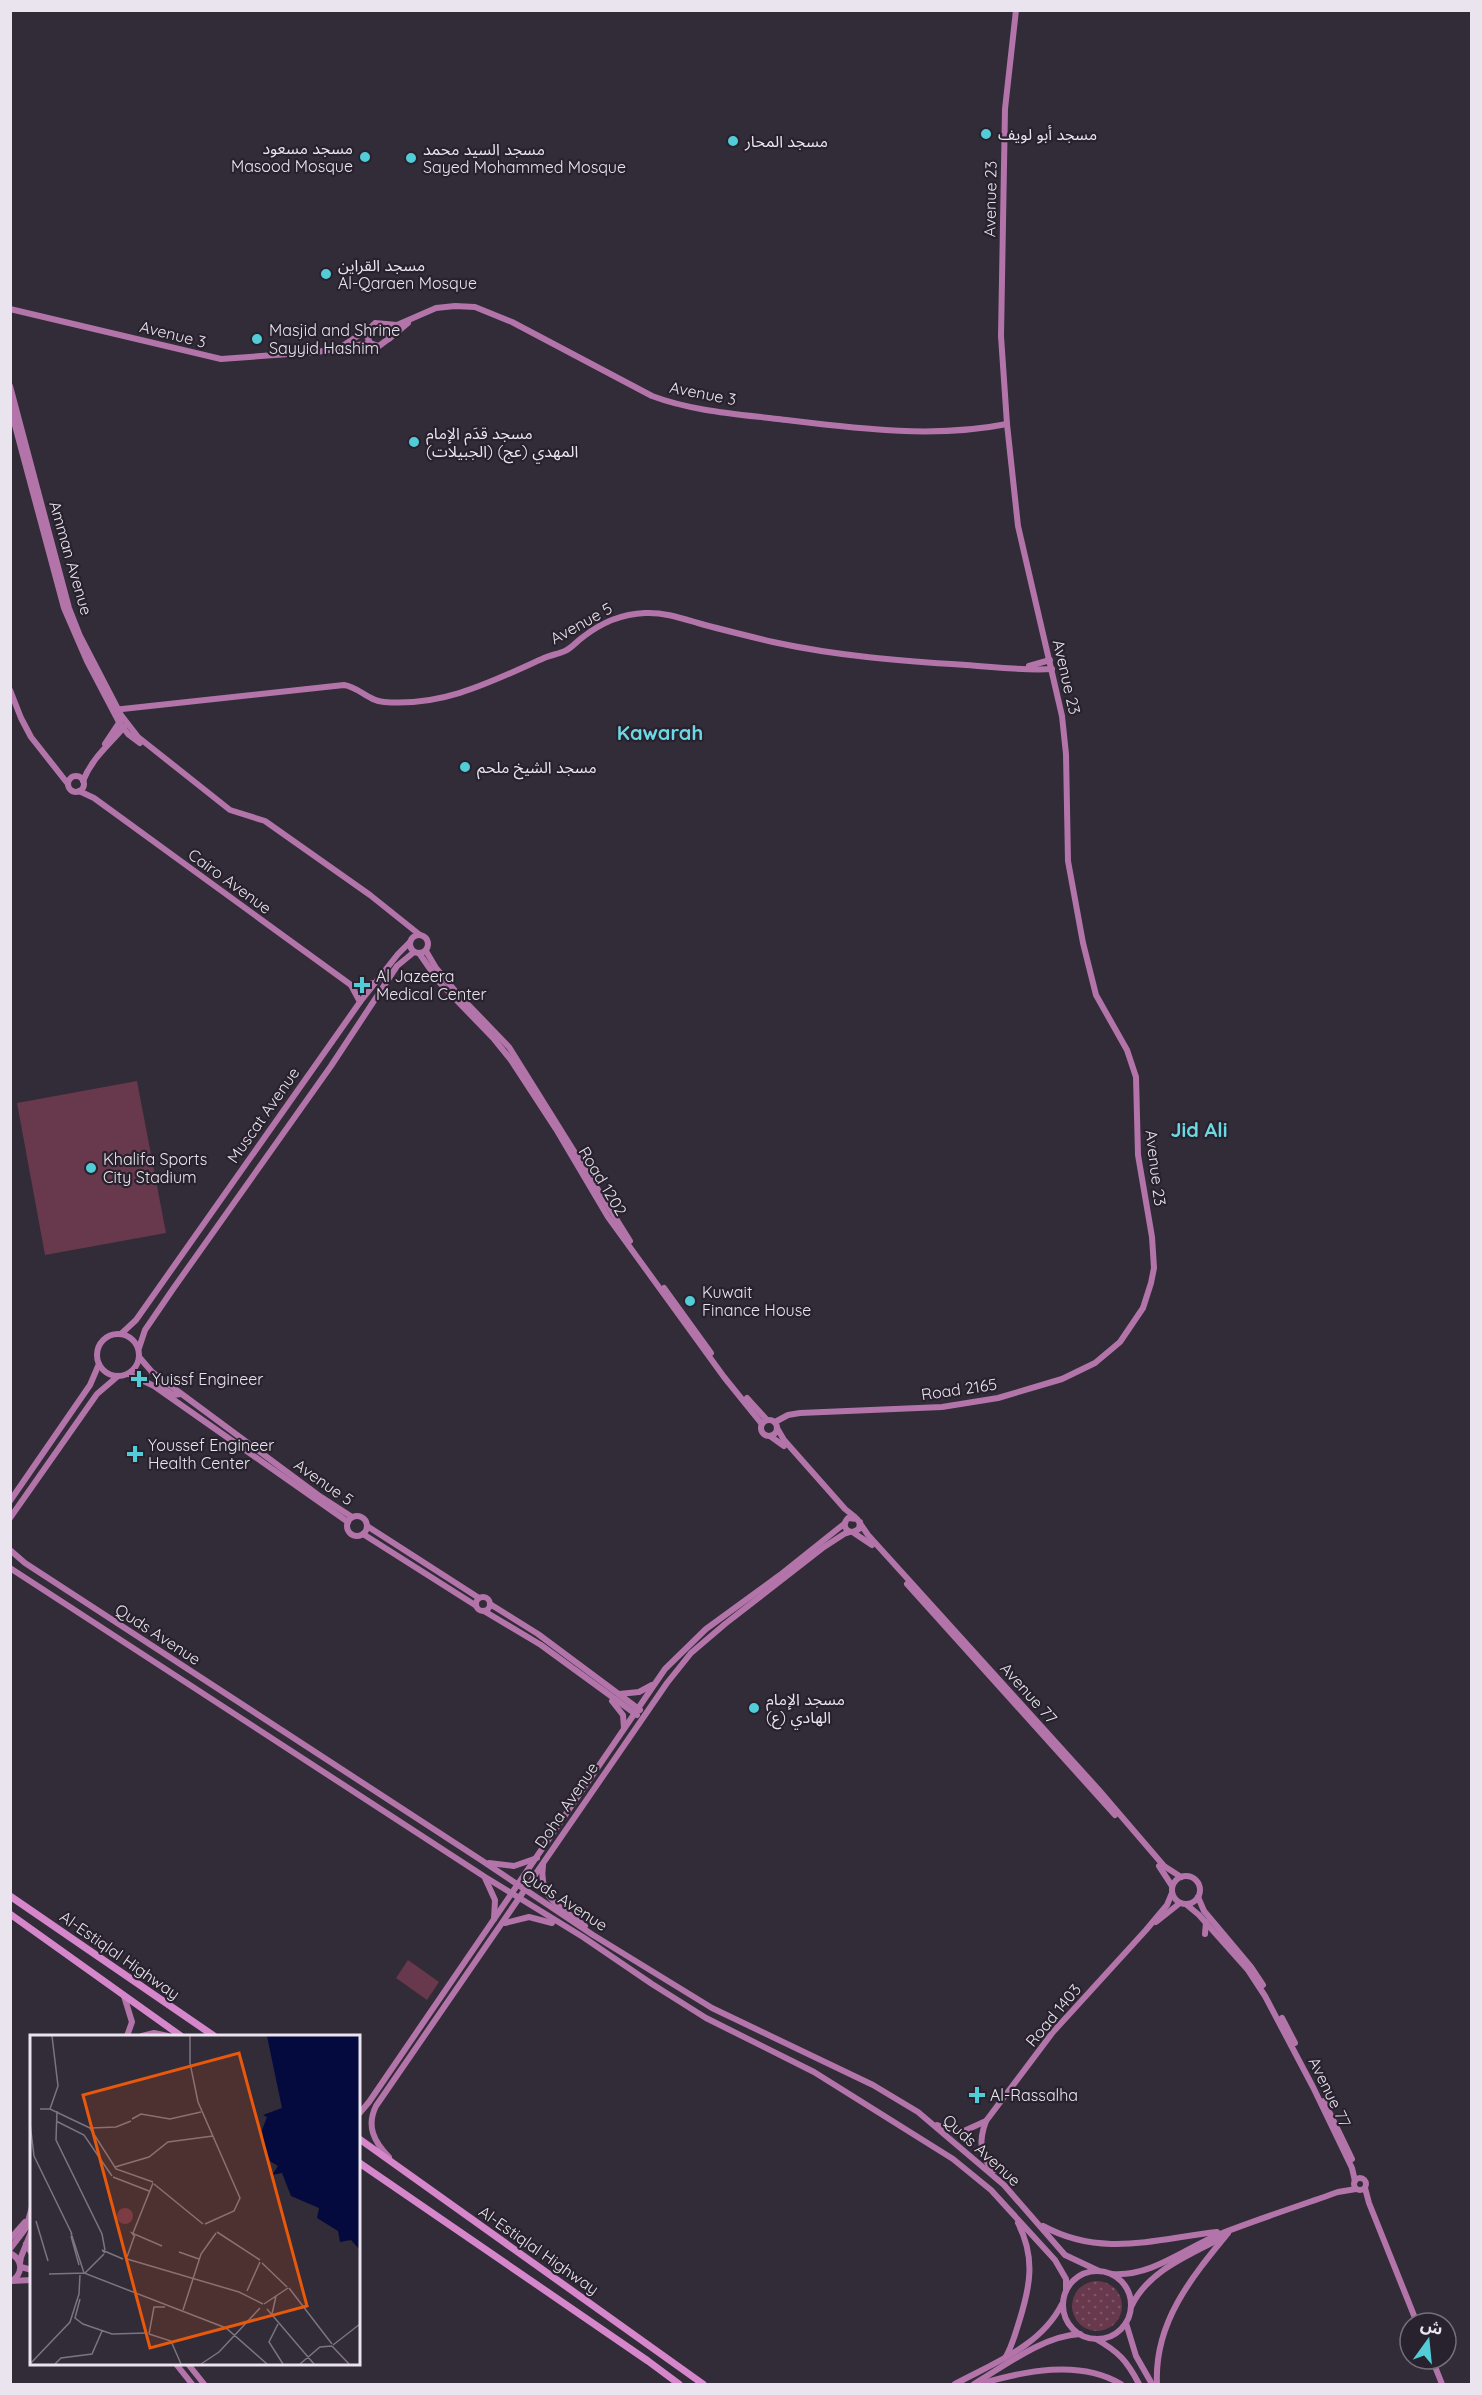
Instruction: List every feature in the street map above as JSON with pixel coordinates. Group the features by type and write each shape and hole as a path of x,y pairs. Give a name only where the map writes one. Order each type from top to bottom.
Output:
{"main road":[{"name":"Al-Estiqlal Highway","path":"10,1896 211,2035"},
{"name":"Al-Estiqlal Highway","path":"10,1914 178,2035"},
{"name":"Al-Estiqlal Highway","path":"360,2139 703,2385"},
{"name":"Al-Estiqlal Highway","path":"360,2163 679,2385"},
{"path":"672,2378 685,2385"}],"street":[{"name":"Avenue 23","path":"1017,12 1005,109 1001,336 1007,424 1021,542 1060,699 1065,741 1068,861 1083,944 1096,995 1127,1050 1136,1077 1137,1145 1152,1237 1154,1268 1148,1296 1128,1331"},
{"name":"Avenue 3","path":"384,325 397,325 436,308 466,306 485,310 652,396 673,403 714,411 891,430 929,430 1007,424"},
{"name":"Avenue 3","path":"10,309 217,358 290,355 370,343"},
{"name":"Avenue 3","path":"387,340 416,317"},
{"path":"375,323 384,325 389,334 387,340 379,345 370,343 367,336 368,329 375,323"},
{"name":"Avenue 3","path":"333,350 350,342 368,329"},
{"name":"Amman Avenue","path":"10,386 69,608 121,721 137,741 156,752 230,810 265,821 420,934"},
{"name":"Amman Avenue","path":"10,407 61,600 76,638 115,709"},
{"name":"Avenue 5","path":"115,709 344,686 353,687 377,702 402,703 437,699 474,689 568,649 583,636 613,619 629,614 648,613 668,615 752,637 824,652 908,662 1014,669 1052,669"},
{"name":"Avenue 5","path":"1014,669 1040,665 1050,660"},
{"path":"10,690 26,728 68,784 89,767"},
{"name":"Avenue 5","path":"89,767 121,721 133,708"},
{"path":"79,791 89,767"},
{"path":"57,768 83,783"},
{"name":"Cairo Avenue","path":"83,783 94,798"},
{"name":"Cairo Avenue","path":"68,784 72,791 79,791 94,798 351,985 360,1002"},
{"name":"Amman Avenue","path":"402,920 411,940 420,952"},
{"path":"411,940 420,934 428,940 420,952"},
{"name":"Muscat Avenue","path":"121,1334 136,1320 360,1002 411,940"},
{"name":"Muscat Avenue","path":"139,1348 145,1330 331,1066 397,966 420,952"},
{"name":"Road 1202","path":"420,952 452,996 511,1060 556,1129 608,1217 724,1377 765,1422"},
{"name":"Road 1202","path":"420,952 509,1047 564,1132 611,1214 639,1256 765,1422"},
{"path":"351,985 360,987 375,982"},
{"path":"452,996 465,1006 470,1006"},
{"name":"Road 2165","path":"776,1425 794,1414 934,1407 1016,1394 1079,1372 1110,1351 1128,1331"},
{"path":"121,1334 132,1338 139,1348 140,1358 129,1374 118,1376 107,1373 99,1364 97,1352 101,1343 109,1336 121,1334"},
{"name":"Avenue 5","path":"140,1358 152,1372 350,1520"},
{"path":"10,1501 90,1385 99,1364"},
{"name":"Avenue 5","path":"129,1374 154,1386 350,1520"},
{"path":"10,1518 97,1395 118,1376"},
{"path":"154,1386 162,1387 173,1395 181,1394"},
{"path":"770,1436 775,1433 776,1425 765,1422 763,1432 781,1443 839,1508 845,1523"},
{"name":"Avenue 77","path":"776,1425 784,1440 1112,1805 1164,1866 1181,1877"},
{"name":"Doha Avenue","path":"360,2112 476,1954 501,1925 519,1898 537,1857 657,1680 685,1647 706,1629 780,1575 845,1523 848,1518 857,1520"},
{"path":"367,1526 363,1534 357,1536 350,1533 350,1520 363,1519 367,1526 479,1598 486,1597 490,1604 538,1634 618,1694 636,1711"},
{"path":"852,1532 859,1529 857,1520"},
{"name":"Avenue 77","path":"845,1523 852,1532 870,1542 1053,1748 1124,1824 1165,1872 1172,1889"},
{"name":"Doha Avenue","path":"402,2170 380,2148 374,2137 370,2121 376,2106 416,2048 513,1894 522,1888 544,1862 643,1716 691,1653 824,1547 844,1534 852,1532"},
{"path":"363,1534 476,1605 478,1609 542,1645 603,1692 643,1716"},
{"name":"Quds Avenue","path":"10,1550 15,1556 45,1576 593,1935 712,2008 873,2085 930,2122 1004,2185 1065,2255 1099,2271"},
{"name":"Quds Avenue","path":"10,1568 706,2018 814,2072 953,2160 991,2190 1055,2260 1066,2280 1066,2290"},
{"path":"476,1605 479,1598"},
{"path":"484,1611 490,1604"},
{"path":"618,1694 639,1692 657,1680"},
{"path":"603,1692 623,1715 624,1730"},
{"path":"483,1861 508,1867 537,1857"},
{"path":"544,1862 542,1880 546,1894 589,1929 593,1935"},
{"path":"485,1877 495,1900 494,1921"},
{"path":"1181,1877 1190,1877 1197,1882 1200,1890 1198,1897 1183,1904 1172,1889 1181,1877"},
{"name":"Road 1403","path":"1004,2185 981,2153 980,2140 986,2121 1053,2032 1167,1905 1172,1889"},
{"name":"Avenue 77","path":"1198,1897 1204,1911 1251,1967 1269,1994 1335,2122 1358,2185 1369,2204 1412,2311"},
{"name":"Avenue 77","path":"1183,1904 1206,1922 1248,1970 1265,1996 1313,2087 1358,2185"},
{"name":"Road 1403","path":"1146,1930 1183,1904"},
{"path":"501,1925 519,1918 539,1918 583,1937"},
{"path":"1205,1934 1206,1922"},
{"path":"623,1953 630,1947"},
{"path":"124,1996 132,2022 128,2035"},
{"path":"414,2039 416,2048"},
{"path":"930,2122 950,2130 964,2131 986,2121"},
{"path":"955,2385 1005,2358 1042,2332 1063,2301 1066,2290 1083,2274 1099,2271 1128,2274 1144,2271 1229,2232 1358,2185"},
{"path":"10,2239 23,2226 30,2211"},
{"path":"30,2212 23,2235 10,2251 21,2265 30,2269"},
{"path":"1005,2358 1025,2302 1031,2276 1031,2262 1025,2236 1011,2213"},
{"path":"1037,2222 1062,2234 1111,2246 1229,2232"},
{"path":"1095,2338 1113,2335 1126,2323 1131,2308 1144,2286 1157,2274 1229,2232"},
{"path":"1157,2385 1159,2353 1170,2313 1197,2272 1229,2232"},
{"path":"11,2281 18,2276 30,2234"},
{"path":"26,2243 30,2250"},
{"path":"1112,2274 1127,2288 1131,2308"},
{"path":"11,2281 30,2280"},
{"path":"1063,2301 1065,2316 1080,2334"},
{"path":"1126,2323 1136,2356 1152,2385"},
{"path":"974,2385 1048,2341 1064,2335 1080,2334 1095,2338 1113,2349 1128,2362 1140,2385"},
{"path":"177,2365 192,2385"},
{"path":"189,2365 204,2385"},
{"path":"980,2385 1006,2377 1073,2369 1095,2372 1121,2385"}],"shaded area":[{"name":"Khalifa Sports City Stadium","path":"137,1081 166,1233 45,1255 17,1103"},
{"path":"408,1960 439,1982 427,2000 396,1978"},
{"path":"1102,2281 1115,2288 1121,2296 1121,2316 1115,2324 1107,2330 1092,2331 1079,2324 1073,2316 1072,2301 1079,2288 1087,2282"}],"place":[{"name":"مسجد أبو لويف","path":"986,134"},
{"name":"مسجد المحار","path":"733,141"},
{"name":"مسجد مسعود Masood Mosque","path":"365,157"},
{"name":"مسجد السيد محمد Sayed Mohammed Mosque","path":"411,158"},
{"name":"مسجد القراين Al-Qaraen Mosque","path":"326,274"},
{"name":"Masjid and Shrine Sayyid Hashim","path":"257,339"},
{"name":"مسجد قدَم الإمام المهدي (عج) (الجبيلات)","path":"414,442"},
{"name":"مسجد الشيخ ملحم","path":"465,767"},
{"name":"Al Jazeera Medical Center","path":"362,985"},
{"name":"Khalifa Sports City Stadium","path":"91,1168"},
{"name":"Kuwait Finance House","path":"690,1301"},
{"name":"Yuissf Engineer","path":"139,1379"},
{"name":"Youssef Engineer Health Center","path":"135,1454"},
{"name":"مسجد الإمام الهادي (ع)","path":"754,1708"},
{"name":"Al-Rassalha","path":"977,2095"}],"district":[{"name":"Kawarah","path":"660,732"},
{"name":"Jid Ali","path":"1199,1129"}]}
